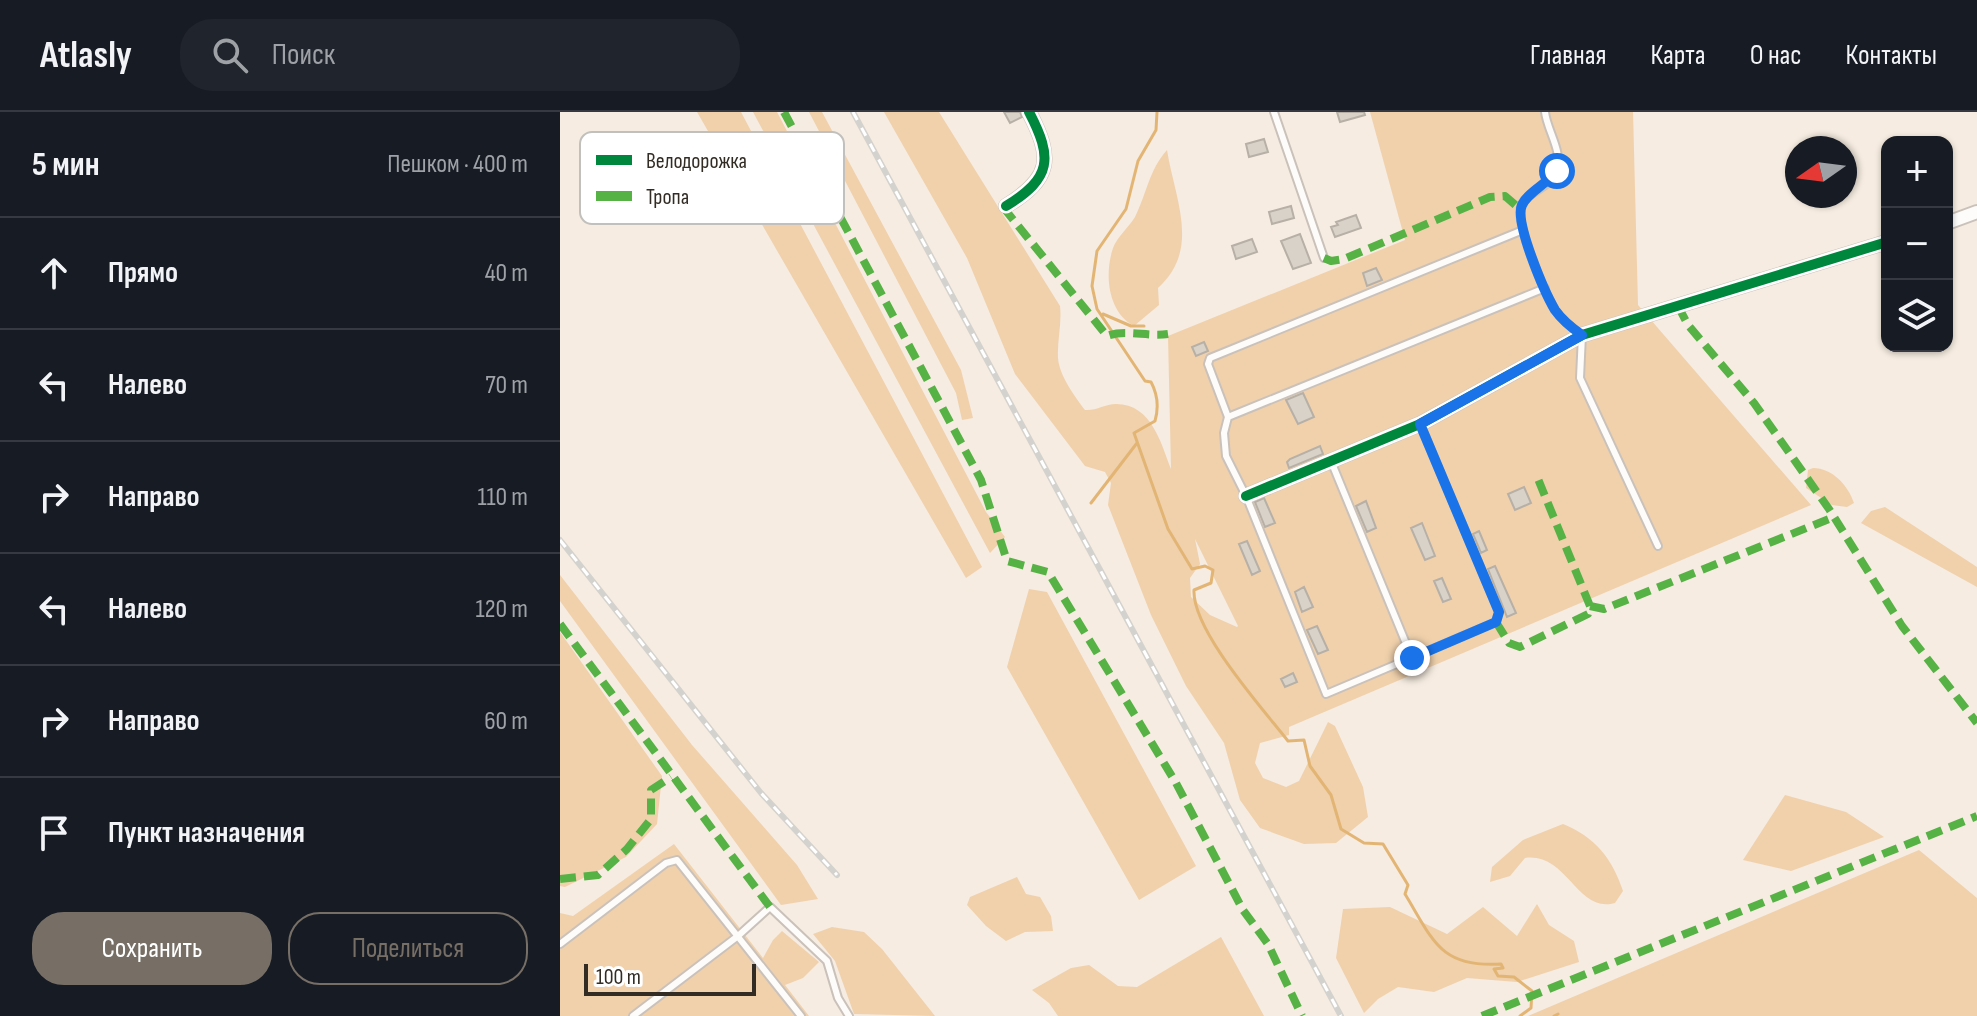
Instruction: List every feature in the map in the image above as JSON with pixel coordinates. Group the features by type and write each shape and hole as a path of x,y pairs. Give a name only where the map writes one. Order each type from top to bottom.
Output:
{"street":[{"path":"1006,206 1029,192 1043,175 1047,156 1029,112"},
{"path":"1953,221 1977,212"},
{"path":"1246,496 1420,424 1582,335 1881,244"}],"lane":[{"path":"1274,112 1324,258"},
{"path":"1545,112 1558,154 1557,171 1549,182 1524,200 1520,209 1523,230 1556,312 1582,335 1580,378 1658,546"},
{"path":"1420,424 1499,612 1496,622 1326,694 1246,496 1226,456 1224,433 1228,417 1208,364 1215,353 1523,230"},
{"path":"1228,417 1545,288"},
{"path":"1331,461 1412,658"},
{"path":"560,944 672,861 683,864 796,1014"},
{"path":"633,1016 738,936 770,907 827,961 838,998 849,1016"}],"shaded area":[{"path":"697,112 741,112 752,132 709,132"},
{"path":"753,112 777,112 787,132 764,132"},
{"path":"809,112 822,112 833,132 819,132"},
{"path":"884,112 939,112 1060,306 1058,358 1072,392 1085,410 1116,404 1128,406 1147,418 1159,437 1171,469 1168,336 1405,240 1370,112 1633,112 1638,305 1811,505 1289,727 1289,735 1260,743 1255,763 1263,778 1286,787 1299,781 1328,722 1335,726 1363,787 1368,817 1336,843 1304,844 1260,828 1240,800 1224,743 1186,686 1151,615 1108,505 1111,483 1105,472 1085,466 1015,374 967,258","holes":["1195,539 1238,626 1210,615 1191,597 1190,578 1200,564"]},
{"path":"1167,150 1182,223 1179,257 1158,288 1159,305 1134,326 1118,312 1110,292 1110,259 1115,244 1135,217 1152,174"},
{"path":"844,153 961,370 973,418 962,420 956,393 844,179"},
{"path":"762,224 800,224 982,567 966,578"},
{"path":"813,224 836,224 986,512 1005,537 990,553"},
{"path":"1808,470 1827,471 1838,479 1854,503 1847,507 1832,505 1806,488"},
{"path":"1885,507 1977,567 1977,587 1861,523 1871,511"},
{"path":"560,575 692,745 797,865 818,899 781,905 560,601"},
{"path":"1029,589 1047,592 1196,866 1139,900 1007,667"},
{"path":"560,632 662,776 657,824 626,857 565,887 560,886"},
{"path":"1785,795 1846,812 1884,837 1791,871 1743,860"},
{"path":"1563,824 1593,842 1608,859 1623,891 1615,903 1602,904 1591,900 1551,864 1539,859 1525,858 1510,876 1490,882 1492,867 1523,840"},
{"path":"674,844 763,958 782,931 819,962 803,978 785,985 809,1016 560,1016 560,913 573,916"},
{"path":"1919,850 1977,898 1977,1016 1528,1016"},
{"path":"1017,877 1026,894 1040,897 1051,916 1053,931 1025,932 1006,941 986,926 967,905 970,897"},
{"path":"1537,904 1549,925 1574,941 1579,962 1517,982 1467,978 1434,992 1398,987 1378,999 1364,1013 1336,958 1343,909 1390,907 1447,934 1483,907 1517,936"},
{"path":"832,927 864,932 882,949 935,1016 854,1014 835,961 813,934"},
{"path":"1221,937 1264,1016 1058,1016 1049,1003 1032,990 1071,968 1089,965 1118,986 1137,987"}],"building":[{"path":"1004,112 1020,112 1022,117 1010,123"},
{"path":"1337,112 1364,112 1365,115 1340,122"},
{"path":"1264,139 1268,152 1249,157 1246,144"},
{"path":"1291,206 1294,218 1272,224 1269,212"},
{"path":"1356,215 1361,228 1335,237 1331,227"},
{"path":"1300,234 1311,263 1293,269 1281,241"},
{"path":"1252,239 1257,252 1236,259 1232,246"},
{"path":"1376,268 1382,280 1367,286 1363,273"},
{"path":"1204,342 1208,351 1196,356 1192,347"},
{"path":"1303,393 1314,417 1298,424 1286,400"},
{"path":"1320,446 1323,454 1289,468 1287,462 1290,459"},
{"path":"1524,487 1531,503 1515,510 1508,494"},
{"path":"1264,498 1275,523 1265,527 1255,502"},
{"path":"1366,501 1376,528 1367,532 1356,506"},
{"path":"1422,523 1435,556 1425,560 1411,528"},
{"path":"1479,531 1487,550 1481,553 1473,534"},
{"path":"1247,541 1260,571 1252,575 1239,544"},
{"path":"1495,566 1516,613 1507,617 1488,569"},
{"path":"1442,578 1451,599 1443,602 1434,581"},
{"path":"1304,587 1313,607 1302,612 1295,592"},
{"path":"1317,626 1328,650 1318,654 1307,630"},
{"path":"1293,673 1297,682 1285,687 1281,679"}],"waterway":[{"path":"1157,112 1156,130 1138,161 1126,209 1097,251 1092,286 1097,309 1145,381 1151,382 1155,392 1155,421 1134,433 1168,529 1192,569 1205,566 1213,570 1211,583 1194,590 1196,607 1216,647 1262,710 1288,741 1304,740 1310,766 1331,795 1341,829 1364,843 1383,844 1408,885 1405,894 1441,948 1464,961 1501,964 1503,968 1494,969 1498,976 1514,977 1532,991 1531,1008 1520,1016"},
{"path":"1103,314 1131,326 1144,326"},
{"path":"1091,503 1137,443"},
{"path":"1554,1016 1558,1014"}],"railway":[{"path":"853,112 1341,1016"},
{"path":"560,540 761,793 837,875"}],"marked path":[{"path":"784,112 795,132"},
{"path":"1324,258 1331,261 1344,259 1490,197 1505,196 1520,209"},
{"path":"1006,206 1007,212 1107,336 1121,333 1168,334"},
{"path":"844,224 981,480 1007,561 1048,572 1176,783 1243,910 1268,944 1302,1016"},
{"path":"1678,306 1688,325 1754,403 1829,509 1902,626 1977,723"},
{"path":"1496,622 1509,643 1520,647 1588,614 1590,606 1538,479"},
{"path":"1590,606 1604,609 1834,517"},
{"path":"560,624 770,907"},
{"path":"560,879 598,875 627,849 651,819 651,790 671,777"},
{"path":"1482,1016 1977,816"}],"cycle path":[{"path":"1006,206 1032,186 1044,166 1042,142 1029,112"},
{"path":"1246,496 1420,424 1582,335 1881,244"}],"route":[{"path":"1412,658 1496,622 1499,612 1420,424 1582,335 1556,312 1523,230 1520,209 1524,200 1549,182 1557,171"}]}
